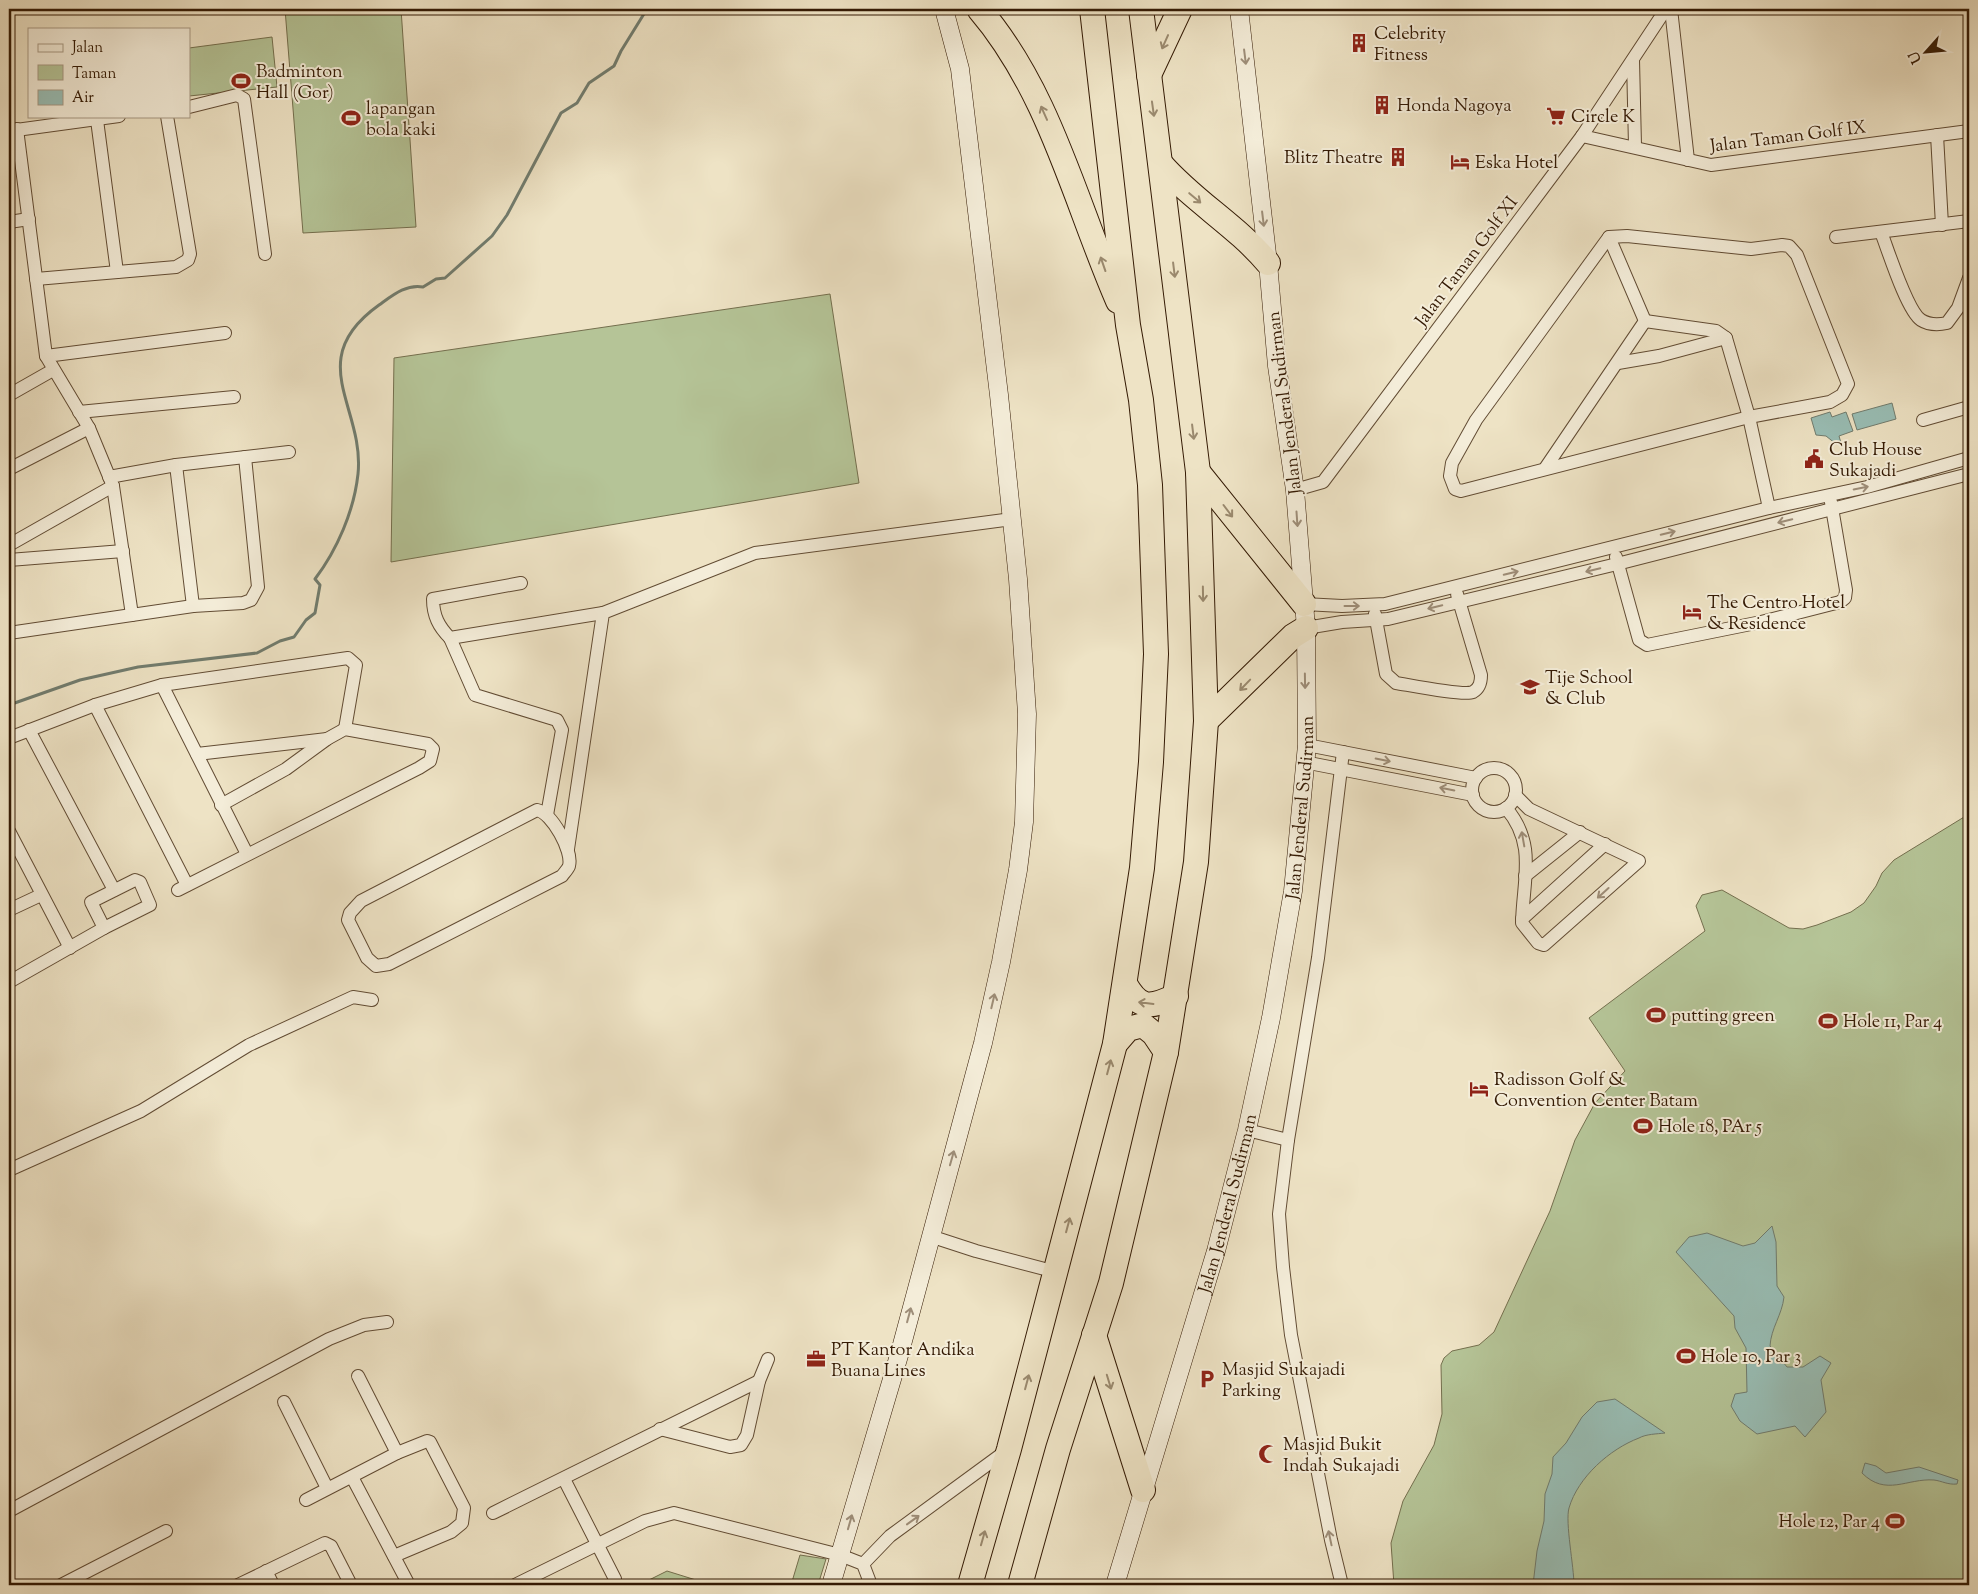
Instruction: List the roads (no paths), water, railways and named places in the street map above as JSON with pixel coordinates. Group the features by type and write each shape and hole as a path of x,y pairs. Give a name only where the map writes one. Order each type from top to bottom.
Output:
{"highway":[{"path":"979,9 1013,58 1039,102 1128,326"},
{"path":"970,1585 1009,1449 1115,1044 1142,868 1152,762 1156,654 1150,485 1141,400 1128,326 1092,9"},
{"path":"1020,1585 1058,1449 1111,1283 1166,1052 1196,862 1206,721 1198,472 1141,9"},
{"path":"1149,75 1180,9"},
{"path":"1161,164 1188,192 1257,250 1268,263"},
{"path":"1198,472 1304,604"},
{"path":"1206,721 1293,636 1306,628"},
{"path":"1124,984 1135,1001 1142,1004 1156,1004 1176,996"},
{"path":"1115,1044 1128,1029 1143,1025 1154,1034 1166,1052"},
{"path":"1094,1335 1143,1490"}],"street":[{"path":"831,1585 900,1352 983,1043 1001,962 1018,870 1024,822 1028,714 1012,519 960,69 944,9"},
{"name":"Jalan Jenderal Sudirman","path":"1115,1585 1216,1251 1247,1130 1271,1018 1294,891 1306,754 1306,628 1295,490 1277,366 1268,263 1239,9"},
{"name":"Jalan Taman Golf XI","path":"1295,490 1323,482 1582,136 1666,9"},
{"path":"1671,9 1688,160"},
{"path":"1633,60 1635,146"},
{"path":"190,107 237,95 244,99 265,254"},
{"path":"108,118 13,130 29,220 46,356 89,428 111,482 132,615"},
{"path":"36,279 176,267 188,260 190,254 167,118"},
{"path":"97,120 117,272"},
{"name":"Jalan Taman Golf IX","path":"1582,136 1635,146 1711,165 1969,131"},
{"path":"1937,135 1942,224"},
{"path":"9,222 29,220"},
{"path":"1836,237 1969,221"},
{"path":"1881,232 1911,307 1921,320 1938,325 1947,323 1958,308 1969,278"},
{"path":"1627,236 1751,249 1782,245 1794,250 1848,384 1842,395 1830,402 1749,417 1546,467 1461,491 1455,489 1450,476 1452,463 1476,420 1609,237 1627,236"},
{"path":"1609,237 1645,321"},
{"path":"1645,321 1716,331 1726,338 1749,417 1769,508"},
{"path":"1546,467 1645,321"},
{"path":"46,356 225,333"},
{"path":"1618,363 1659,356 1726,338"},
{"path":"9,395 54,370"},
{"path":"79,412 234,397"},
{"path":"1923,420 1969,407"},
{"path":"9,470 89,428"},
{"path":"9,545 111,482 176,465 289,452"},
{"path":"9,633 193,606 243,603 255,595 258,587 245,457"},
{"path":"1304,604 1375,605 1455,587 1769,508 1873,485 1969,458"},
{"path":"176,465 193,606"},
{"path":"1306,628 1342,622 1374,621 1618,564 1969,474"},
{"path":"1613,548 1639,640 1647,645 1761,622 1840,602 1845,598 1846,590 1830,494"},
{"path":"450,638 603,613 755,553 1012,519"},
{"path":"9,560 123,551"},
{"path":"521,583 433,599 433,611 440,628 450,638 474,695 557,720 562,730 547,815"},
{"path":"1375,605 1374,621 1386,674 1390,680 1396,683 1468,694 1481,683 1481,675 1455,587"},
{"path":"568,849 547,815 537,810 361,901 350,913 348,920 367,958 376,966 389,964 562,876 569,867 568,849 603,613"},
{"path":"9,738 95,705 162,685 348,658 356,665 345,729"},
{"path":"162,685 247,854"},
{"path":"95,705 183,888 419,768 430,761 433,756 433,749 428,744 345,729 327,739 286,769 221,804"},
{"path":"30,730 114,890"},
{"path":"197,754 327,739"},
{"path":"1306,754 1343,752 1476,778"},
{"path":"1342,1585 1331,1540 1292,1335 1283,1267 1279,1214 1288,1140 1318,958 1343,752"},
{"path":"1306,754 1340,769 1473,795"},
{"path":"1492,768 1506,771 1514,782 1515,795 1506,808 1500,811 1486,810 1480,806 1473,795 1476,778 1480,773 1492,768"},
{"path":"1506,808 1515,818 1524,836 1523,925 1538,943 1544,945 1639,861 1529,809 1515,795"},
{"path":"9,831 70,948"},
{"path":"1525,876 1580,832"},
{"path":"1522,919 1606,844"},
{"path":"9,982 150,904 138,880 91,902 104,928"},
{"path":"9,910 41,895"},
{"path":"9,1170 140,1111 249,1045 353,997 372,1000"},
{"path":"1247,1130 1288,1140"},
{"path":"930,1236 976,1251 1056,1272"},
{"path":"9,1511 329,1339 364,1326 387,1322"},
{"path":"660,1429 730,1446 741,1445 747,1435 759,1381 768,1358"},
{"path":"358,1376 397,1453"},
{"path":"493,1513 759,1381"},
{"path":"284,1402 327,1488"},
{"path":"306,1500 397,1453 427,1441 430,1442 464,1508 464,1515 460,1527 452,1532 394,1556"},
{"path":"863,1564 890,1536 1009,1449"},
{"path":"352,1477 409,1585"},
{"path":"564,1479 615,1579"},
{"path":"515,1585 645,1521 674,1513 840,1555 863,1564 871,1585"},
{"path":"61,1585 166,1531"},
{"path":"244,1584 266,1571 325,1543 331,1546 352,1585"},
{"path":"266,1571 273,1585"}],"water":[{"path":"1892,403 1896,419 1857,430 1852,414"},
{"path":"1830,412 1832,417 1846,412 1853,431 1839,436 1841,443 1836,444 1826,436 1816,435 1811,418"},
{"path":"1772,1226 1776,1242 1777,1286 1784,1297 1772,1333 1770,1346 1787,1367 1803,1367 1820,1356 1831,1363 1821,1380 1826,1412 1805,1437 1795,1426 1757,1434 1740,1421 1731,1406 1735,1394 1747,1392 1746,1348 1735,1328 1734,1316 1676,1252 1689,1237 1707,1233 1743,1246 1755,1243"},
{"path":"1615,1399 1665,1433 1652,1434 1628,1443 1606,1457 1587,1475 1573,1497 1568,1515 1574,1585 1533,1585 1537,1551 1544,1521 1545,1494 1552,1474 1553,1457 1566,1443 1582,1417 1597,1402"},
{"path":"1865,1463 1876,1466 1886,1473 1919,1467 1958,1480 1957,1484 1924,1480 1897,1485 1880,1484 1862,1473"}],"waterway":[{"path":"9,705 80,680 138,667 257,653 280,641 294,637 306,620 315,613 320,585 315,579 330,556 343,530 356,488 358,450 342,385 340,365 344,345 356,325 379,305 405,289 423,287 436,279 445,278 492,236 507,215 561,113 577,103 589,83 614,66 647,9"}],"place":[{"name":"Celebrity Fitness","path":"1359,43"},
{"name":"Badminton Hall (Gor)","path":"241,81"},
{"name":"Honda Nagoya","path":"1382,105"},
{"name":"Circle K","path":"1556,116"},
{"name":"lapangan bola kaki","path":"351,118"},
{"name":"Blitz Theatre","path":"1398,157"},
{"name":"Eska Hotel","path":"1460,162"},
{"name":"Club House Sukajadi","path":"1814,459"},
{"name":"The Centro Hotel & Residence","path":"1692,612"},
{"name":"Tije School & Club","path":"1530,687"},
{"name":"putting green","path":"1656,1015"},
{"name":"Hole 11, Par 4","path":"1828,1021"},
{"name":"Radisson Golf & Convention Center Batam","path":"1479,1089"},
{"name":"Hole 18, PAr 5","path":"1643,1126"},
{"name":"Hole 10, Par 3","path":"1686,1356"},
{"name":"PT Kantor Andika Buana Lines","path":"816,1359"},
{"name":"Masjid Sukajadi Parking","path":"1207,1379"},
{"name":"Masjid Bukit Indah Sukajadi","path":"1268,1454"},
{"name":"Hole 12, Par 4","path":"1895,1521"}]}
